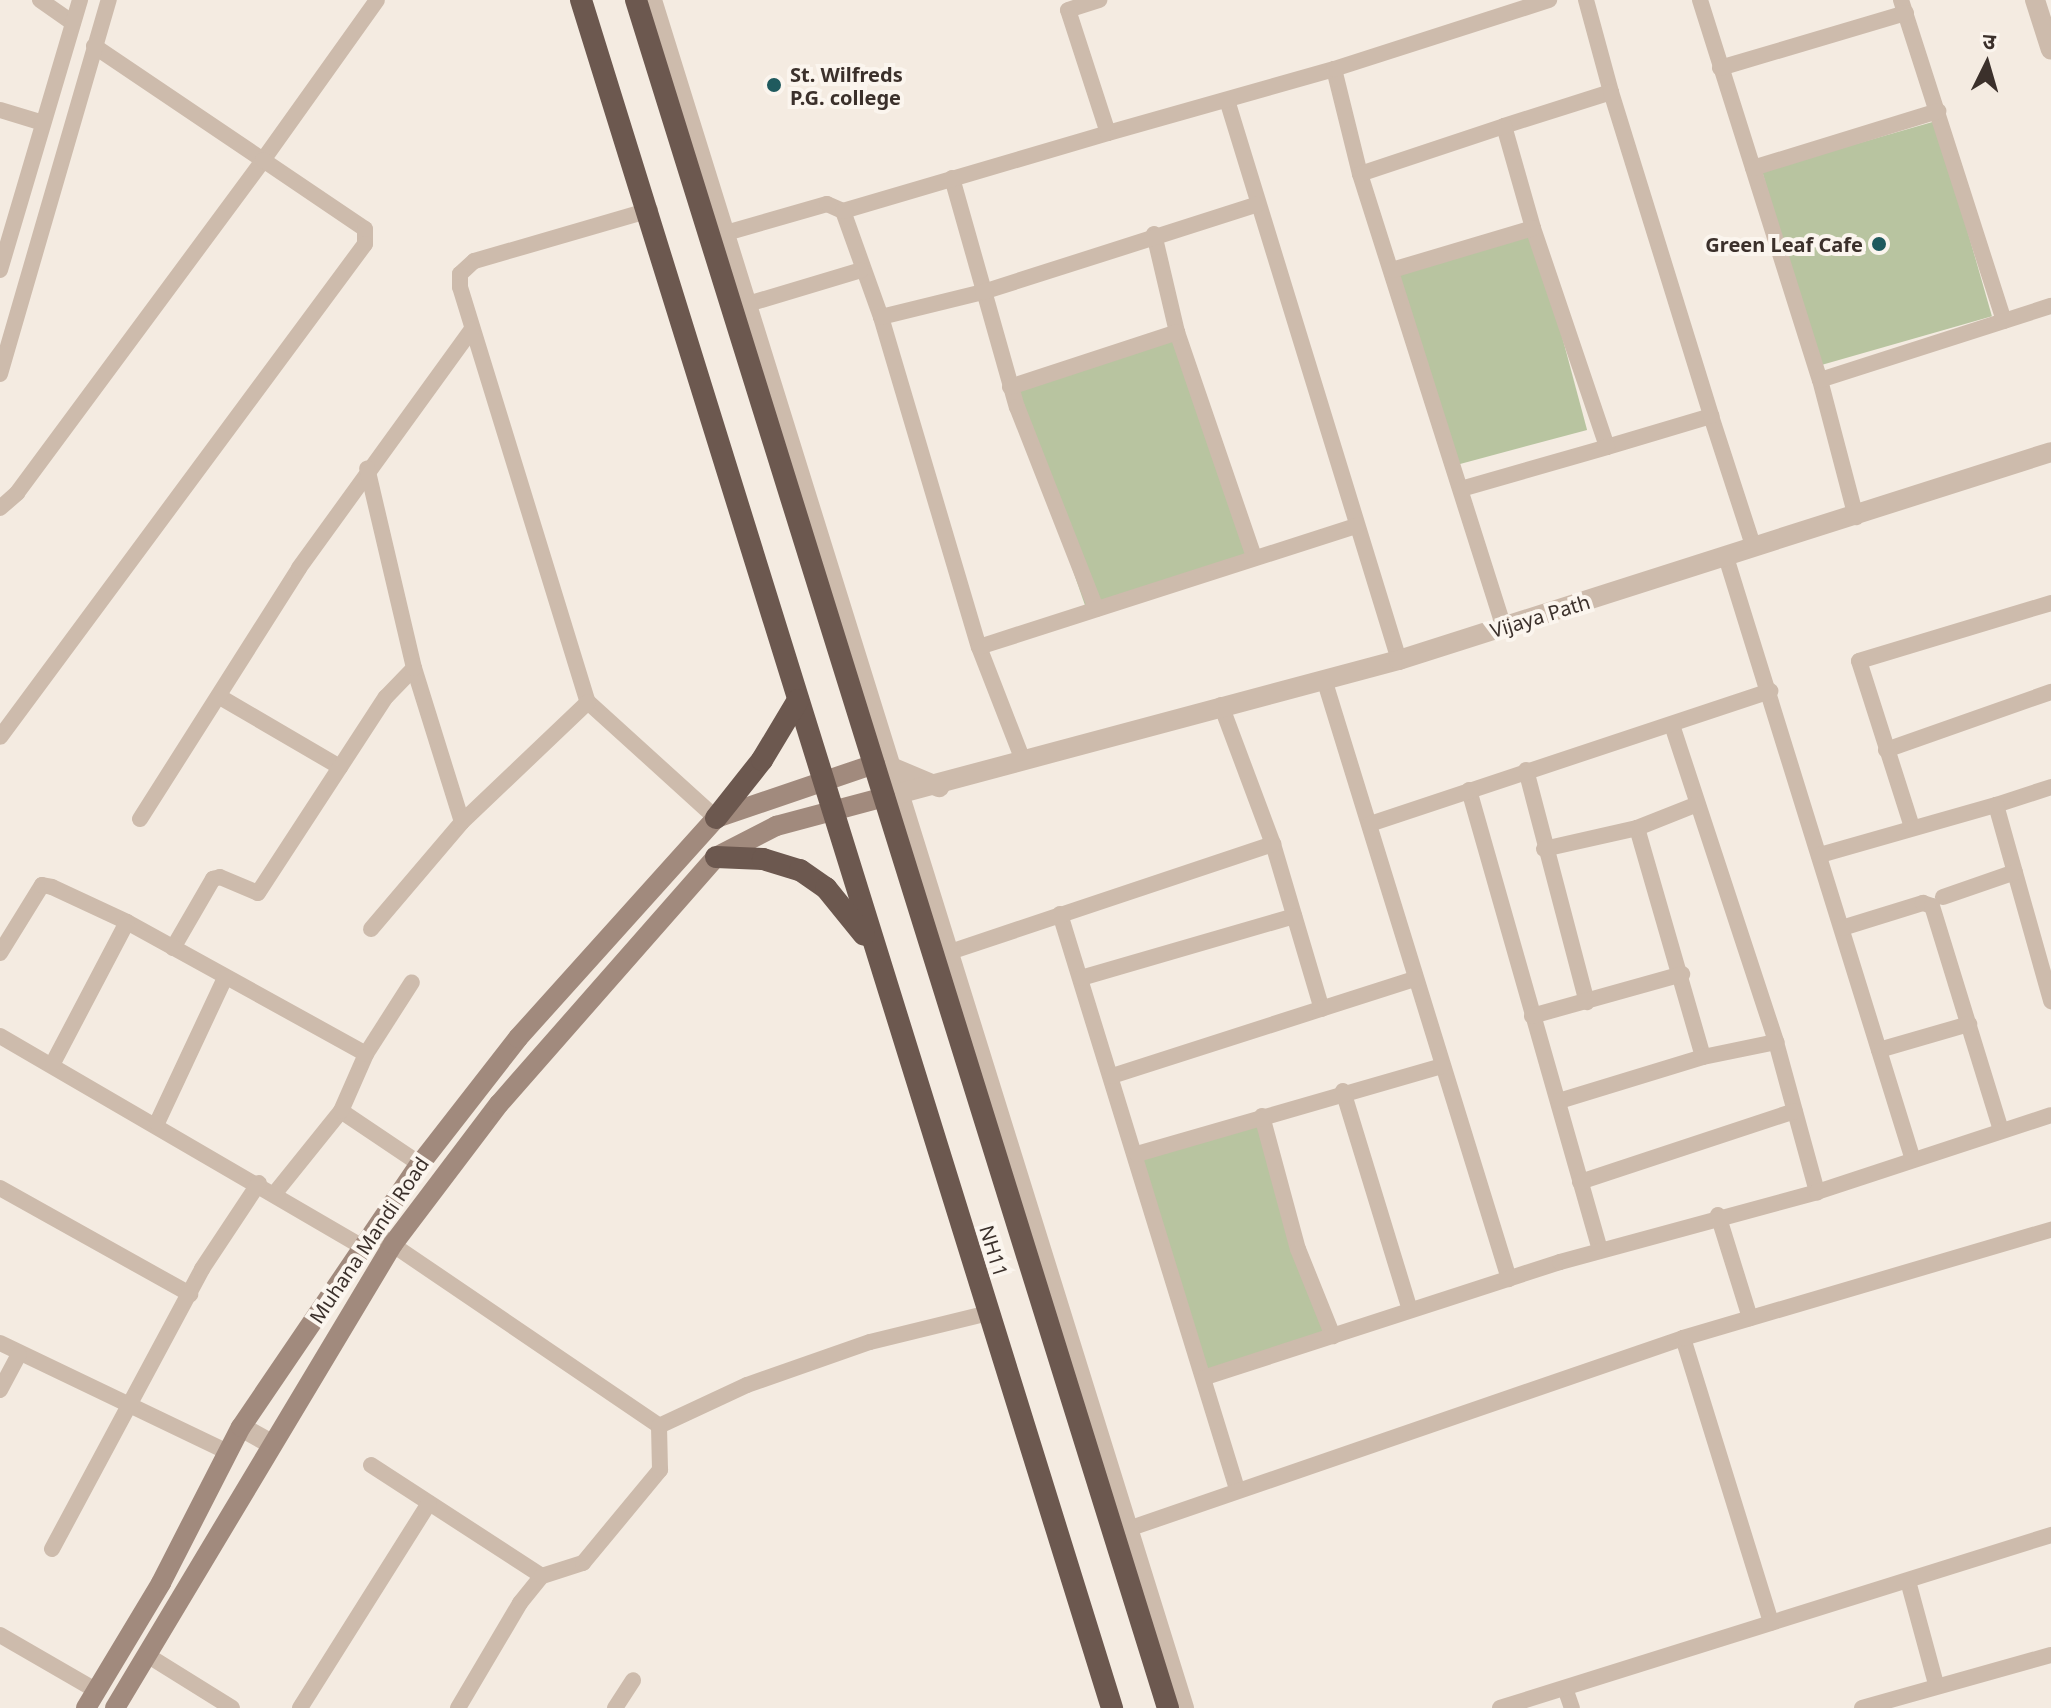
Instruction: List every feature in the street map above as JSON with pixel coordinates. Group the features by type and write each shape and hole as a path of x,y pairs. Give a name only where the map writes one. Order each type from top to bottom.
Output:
{"highway":[{"name":"NH11","path":"581,0 650,210 823,783 1112,1708"},
{"path":"636,0 893,796 1168,1708"},
{"path":"716,818 762,760 798,700"},
{"path":"716,857 763,859 800,870 826,888 873,945"}],"main road":[{"path":"716,818 883,764"},
{"path":"115,1708 393,1244 499,1104 716,857 743,839 831,808 893,796"},
{"name":"Muhana Mandi Road","path":"92,1699 241,1427 420,1164 518,1038 716,818"}],"street":[{"path":"40,0 73,23"},
{"path":"0,270 80,0"},
{"path":"0,374 109,0"},
{"path":"0,508 17,493 377,0"},
{"path":"652,0 748,304 883,764 939,787"},
{"path":"1099,0 1066,5 1108,133"},
{"path":"726,233 827,204 843,211 1334,69 1549,0"},
{"path":"1586,0 1611,92 1754,548"},
{"path":"1700,0 1820,380 1856,517"},
{"path":"2035,0 2051,50"},
{"path":"1720,68 1903,6 2004,321"},
{"path":"0,737 365,244 365,229 94,46"},
{"path":"1334,69 1360,174 1504,627"},
{"path":"1360,174 1611,92"},
{"path":"1227,100 1256,205 1399,660"},
{"path":"0,110 43,123"},
{"path":"1753,168 1938,111"},
{"path":"1504,126 1533,228 1607,447"},
{"path":"952,178 1010,387 1096,609"},
{"path":"881,317 983,292 1154,234 1256,205"},
{"path":"650,210 474,261 460,274 471,330 588,702 716,818"},
{"path":"843,211 861,270 881,317 979,647 1022,758"},
{"path":"1392,270 1533,228"},
{"path":"1154,234 1177,332 1254,557"},
{"path":"748,304 861,270"},
{"path":"1820,380 2051,306"},
{"path":"140,819 367,468 471,330"},
{"path":"1010,387 1177,332"},
{"path":"1461,489 1711,416"},
{"name":"Vijaya Path","path":"893,796 939,787 1022,758 1399,660 1856,517 2051,452"},
{"path":"367,468 414,668 462,822"},
{"path":"979,647 1357,526"},
{"path":"1726,557 1913,1160"},
{"path":"1912,827 1859,661 2051,603"},
{"path":"173,948 213,879 220,877 258,893 386,697 414,668"},
{"path":"1324,679 1357,799 1370,824 1509,1279"},
{"path":"1370,824 1770,691"},
{"path":"1886,750 2051,692"},
{"path":"220,697 340,767"},
{"path":"371,929 462,822 588,702"},
{"path":"1221,705 1273,844 1322,1009"},
{"path":"1672,725 1695,805 1776,1042 1817,1192"},
{"path":"1526,770 1544,849 1587,1002"},
{"path":"1820,855 2051,787"},
{"path":"1469,790 1600,1250"},
{"path":"893,796 950,952 1131,1528 1184,1708"},
{"path":"1544,849 1637,828 1695,805"},
{"path":"1996,805 2051,1000"},
{"path":"1637,828 1682,974 1703,1057"},
{"path":"950,952 1273,844"},
{"path":"1943,897 2015,872"},
{"path":"0,953 42,885 127,922 366,1054"},
{"path":"1842,928 1923,903 1932,906 2001,1130"},
{"path":"1060,914 1206,1377 1237,1489"},
{"path":"1081,978 1294,916"},
{"path":"53,1063 127,922"},
{"path":"1532,1016 1682,974"},
{"path":"157,1123 225,978"},
{"path":"1112,1076 1415,979"},
{"path":"275,1193 341,1111 366,1054 412,982"},
{"path":"1879,1050 1969,1024"},
{"path":"0,1036 53,1063 275,1193 369,1240 393,1244 659,1426"},
{"path":"1559,1101 1703,1057 1776,1042"},
{"path":"1137,1154 1343,1091 1442,1066"},
{"path":"1343,1091 1410,1310"},
{"path":"341,1111 420,1164"},
{"path":"1580,1182 1795,1111"},
{"path":"1206,1377 1600,1250 1718,1215 1817,1192 2051,1115"},
{"path":"1262,1116 1298,1249 1333,1336"},
{"path":"52,1549 190,1294 259,1183"},
{"path":"0,1188 190,1294"},
{"path":"1718,1215 1750,1318"},
{"path":"1131,1528 1683,1338 2051,1230"},
{"path":"659,1426 747,1385 870,1342 988,1313"},
{"path":"1683,1338 1771,1623"},
{"path":"0,1343 19,1355 228,1452"},
{"path":"0,1390 19,1355"},
{"path":"458,1708 520,1603 542,1576 583,1563 660,1470 659,1426"},
{"path":"241,1427 272,1444"},
{"path":"371,1465 542,1576"},
{"path":"300,1708 429,1503"},
{"path":"1500,1708 2051,1535"},
{"path":"1908,1581 1936,1684"},
{"path":"0,1635 92,1699"},
{"path":"147,1655 232,1708"},
{"path":"1862,1708 1887,1704 1936,1684 2051,1655"},
{"path":"615,1708 633,1680"},
{"path":"1565,1688 1572,1708"}],"green space":[{"name":"Green Leaf Cafe","path":"1936,121 1992,316 1818,366 1762,171"},
{"path":"1533,228 1587,430 1448,467 1394,265"},
{"path":"1177,332 1254,557 1088,614 1011,389"},
{"path":"1262,1116 1333,1336 1209,1376 1137,1156"}],"place":[{"name":"St. Wilfreds P.G. college","path":"774,85"},
{"name":"Green Leaf Cafe","path":"1879,244"}]}
